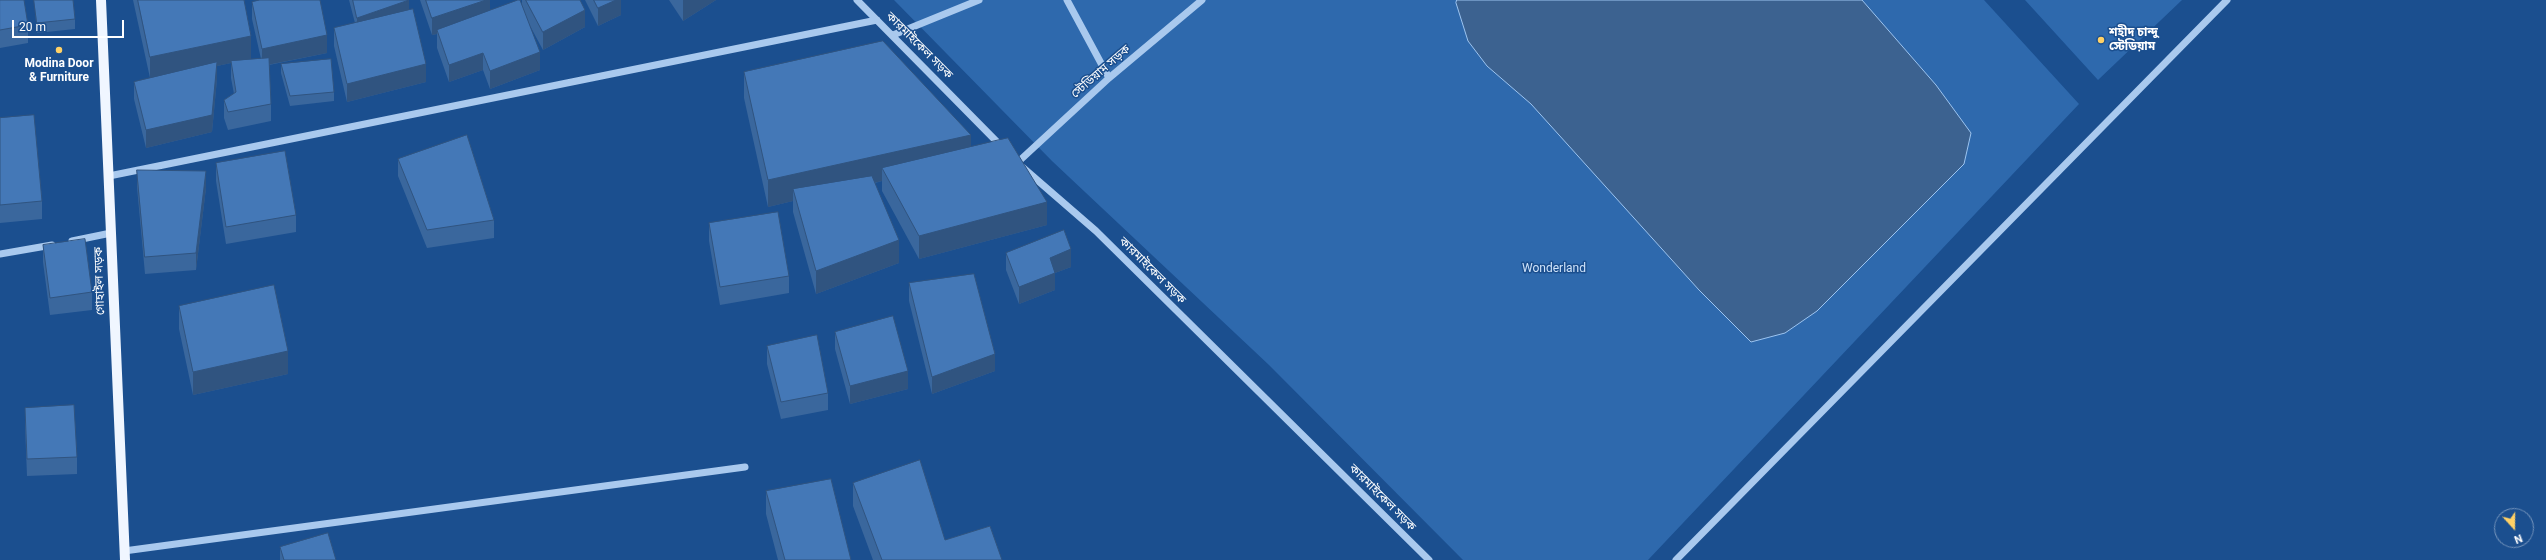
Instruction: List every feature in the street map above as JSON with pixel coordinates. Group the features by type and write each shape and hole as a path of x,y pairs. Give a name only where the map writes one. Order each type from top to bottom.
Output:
{"main road":[{"name":"গোহাইল সড়ক","path":"101,0 125,556"}],"street":[{"name":"কারমাইকেল সড়ক","path":"857,0 1012,157 1096,231 1429,560"},
{"path":"893,35 979,0"},
{"path":"1067,0 1109,78"},
{"name":"স্টেডিয়াম সড়ক","path":"1012,157 1202,0"},
{"path":"1676,560 2227,0"},
{"path":"109,176 877,20"},
{"path":"0,254 111,233"},
{"path":"125,556 745,467"}],"green space":[{"name":"Wonderland","path":"894,0 1984,0 2079,104 1648,560 1463,560 1269,365 1052,161"},
{"name":"শহীদ চান্দু স্টেডিয়াম","path":"2025,0 2182,0 2098,80"}],"shaded area":[{"path":"1457,0 1862,0 1936,85 1971,133 1964,164 1817,311 1785,333 1751,342 1699,290 1531,104 1487,66 1468,41 1456,3"}],"building":[{"path":"0,0 24,0 28,25 0,30"},
{"path":"34,0 73,0 75,19 37,23"},
{"path":"138,0 244,0 251,36 150,57"},
{"path":"260,0 320,0 327,35 262,49 252,2"},
{"path":"353,0 409,0 357,18"},
{"path":"426,0 486,0 432,18"},
{"path":"520,0 540,52 490,71 483,53 449,65 437,30"},
{"path":"526,0 580,0 585,10 543,32"},
{"path":"594,0 616,0 598,8"},
{"path":"413,9 426,64 347,84 334,28"},
{"path":"883,41 971,135 768,180 744,72"},
{"path":"269,58 271,104 228,112 224,100 236,92 231,61"},
{"path":"331,59 334,92 290,96 281,64"},
{"path":"217,62 212,115 146,130 134,82"},
{"path":"34,115 42,201 0,205 0,118"},
{"path":"467,135 494,220 427,230 398,159"},
{"path":"1008,138 1047,202 919,236 882,168"},
{"path":"285,151 296,215 226,227 216,163"},
{"path":"137,170 206,171 196,253 145,257"},
{"path":"872,176 899,240 816,271 793,189"},
{"path":"778,212 789,276 720,287 709,223"},
{"path":"1064,230 1071,249 1050,258 1055,273 1019,287 1006,253"},
{"path":"85,239 92,292 50,298 43,245"},
{"path":"974,274 995,354 932,377 909,283"},
{"path":"274,285 288,351 193,372 179,306"},
{"path":"893,316 908,371 850,386 835,332"},
{"path":"817,335 828,393 781,402 767,346"},
{"path":"74,405 77,457 27,459 25,408"},
{"path":"920,460 945,540 990,526 1002,560 882,560 853,483"},
{"path":"831,479 851,560 785,560 766,491"},
{"path":"328,533 336,560 284,560 280,547"}],"place":[{"name":"শহীদ চান্দু স্টেডিয়াম","path":"2101,40"},
{"name":"Modina Door & Furniture","path":"59,50"}]}
